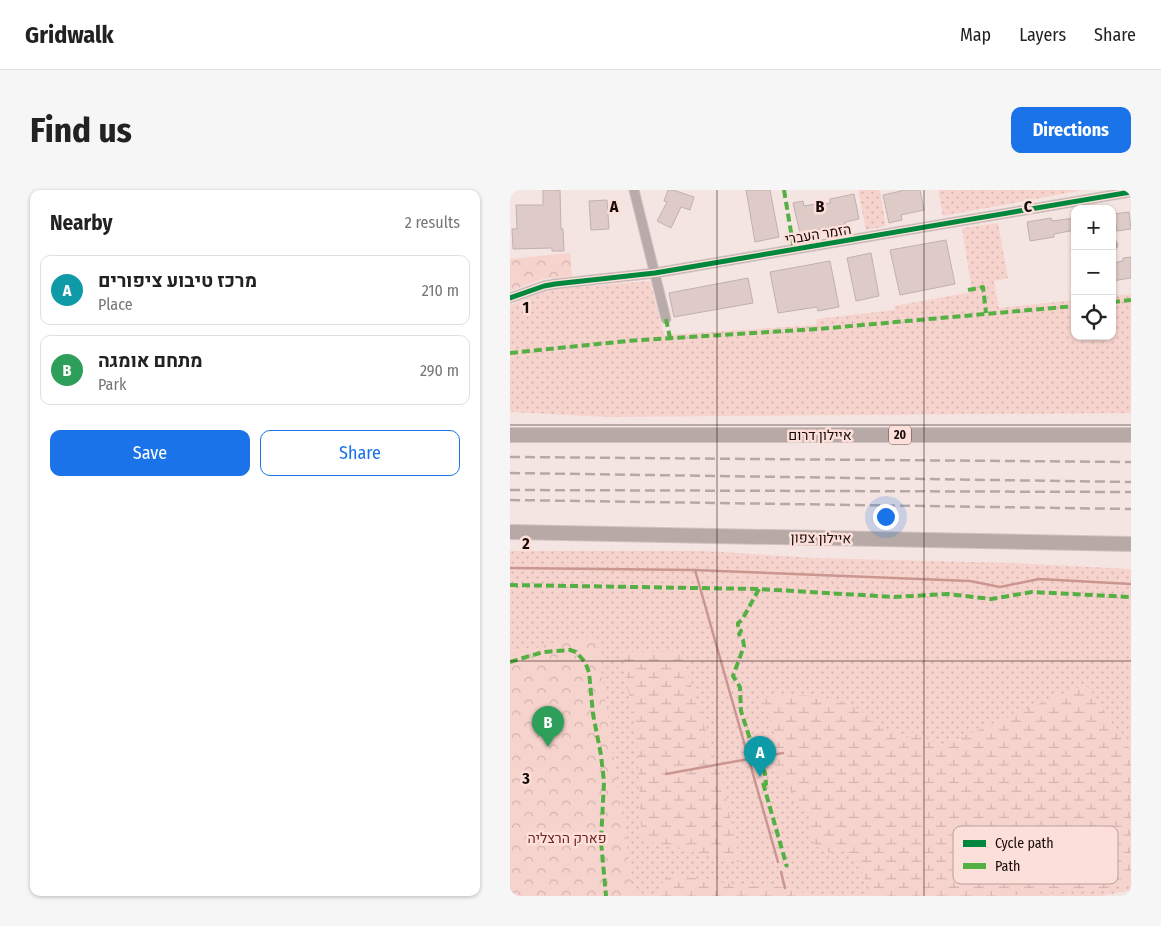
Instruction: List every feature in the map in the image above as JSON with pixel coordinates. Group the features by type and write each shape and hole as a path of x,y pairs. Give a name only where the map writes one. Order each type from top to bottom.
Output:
{"highway":[{"name":"איילון דרום","path":"510,435 1131,435"},
{"name":"איילון צפון","path":"510,532 1131,544"}],"street":[{"path":"634,190 666,319"},
{"name":"הזמר העברי","path":"510,298 555,284 655,273 1087,204 1131,192"}],"green space":[{"path":"858,190 880,190 886,226 866,230"},
{"path":"938,190 1084,190 943,216"},
{"path":"998,223 1008,278 994,281 999,308 1071,300 1071,340 1116,340 1116,296 1131,294 1131,413 608,417 510,412 510,305 556,289 650,281 664,335 816,325 817,319 895,310 894,306 972,292 962,228"},
{"path":"570,253 572,276 543,279 510,291 510,259"},
{"path":"510,551 705,551 815,558 1011,563 1131,569 1131,890 1102,896 634,896 596,637 510,651"},
{"name":"פארק הרצליה","path":"596,636 634,896 510,896 510,651"},
{"path":"622,652 680,652 722,779 740,862 642,841 637,743"},
{"path":"1086,684 1131,751 1131,881 1108,889 997,896 873,896 860,869 851,858 838,849 833,853 823,850 813,841 806,811 781,781 779,771 770,757 776,744 776,737 761,699 801,695 830,699 856,708 867,715 871,721 902,738 907,738 912,732 935,743 938,747"},
{"path":"675,875 736,885 793,888 803,892 804,896 654,896 666,877"}],"building":[{"path":"543,190 560,190 561,229 563,229 564,251 552,251 552,248 513,249 512,229 517,229 516,205 543,205"},
{"path":"668,190 694,197 690,210 681,207 671,228 657,221 667,202 664,201"},
{"path":"746,190 770,190 779,237 755,242"},
{"path":"901,190 920,190 924,210 901,215 902,220 889,223 883,195"},
{"path":"854,194 859,219 845,222 846,224 800,233 793,203 803,201 804,206 815,204 815,206 830,203 830,199"},
{"path":"607,200 609,229 591,230 589,201"},
{"path":"1129,212 1131,229 1117,231 1116,214"},
{"path":"1051,218 1052,221 1071,219 1071,231 1054,234 1054,237 1030,241 1027,222"},
{"path":"946,240 955,284 900,295 890,250"},
{"path":"871,253 879,296 856,301 847,258"},
{"path":"1131,257 1131,278 1116,280 1116,262 1123,261 1123,258"},
{"path":"830,261 839,307 818,311 817,307 778,313 770,272"},
{"path":"748,278 753,303 674,317 669,293"}],"waterway":[{"path":"510,568 695,570 970,581 1000,587 1039,579 1131,584"},
{"path":"695,570 778,862"},
{"path":"760,757 783,753"},
{"path":"666,774 754,758"},
{"path":"781,872 785,888"}],"railway":[{"path":"510,457 1131,462"},
{"path":"510,473 1131,482"},
{"path":"510,490 1131,492"},
{"path":"510,500 1131,509"}],"marked path":[{"path":"784,190 794,250"},
{"path":"968,290 983,287 986,313"},
{"path":"1116,302 1131,300"},
{"path":"510,353 627,341 818,329 1071,306"},
{"path":"666,319 670,338"},
{"path":"510,585 759,589 894,597 948,594 991,599 1032,592 1131,597"},
{"path":"759,589 742,620 738,623 738,629 741,631 739,634 744,646 733,676 740,687 741,711 754,752 751,757 752,761 760,762 765,773 766,784 763,785"},
{"path":"510,662 543,652 570,650 576,652 585,662 589,672 593,714 604,782 601,841 606,896"},
{"path":"763,783 787,867"}],"cycle path":[{"path":"510,298 555,284 655,273 1131,192"}],"place":[{"name":"מתחם אומגה","path":"548,747"},
{"name":"מרכז טיבוע ציפורים","path":"760,777"}]}
